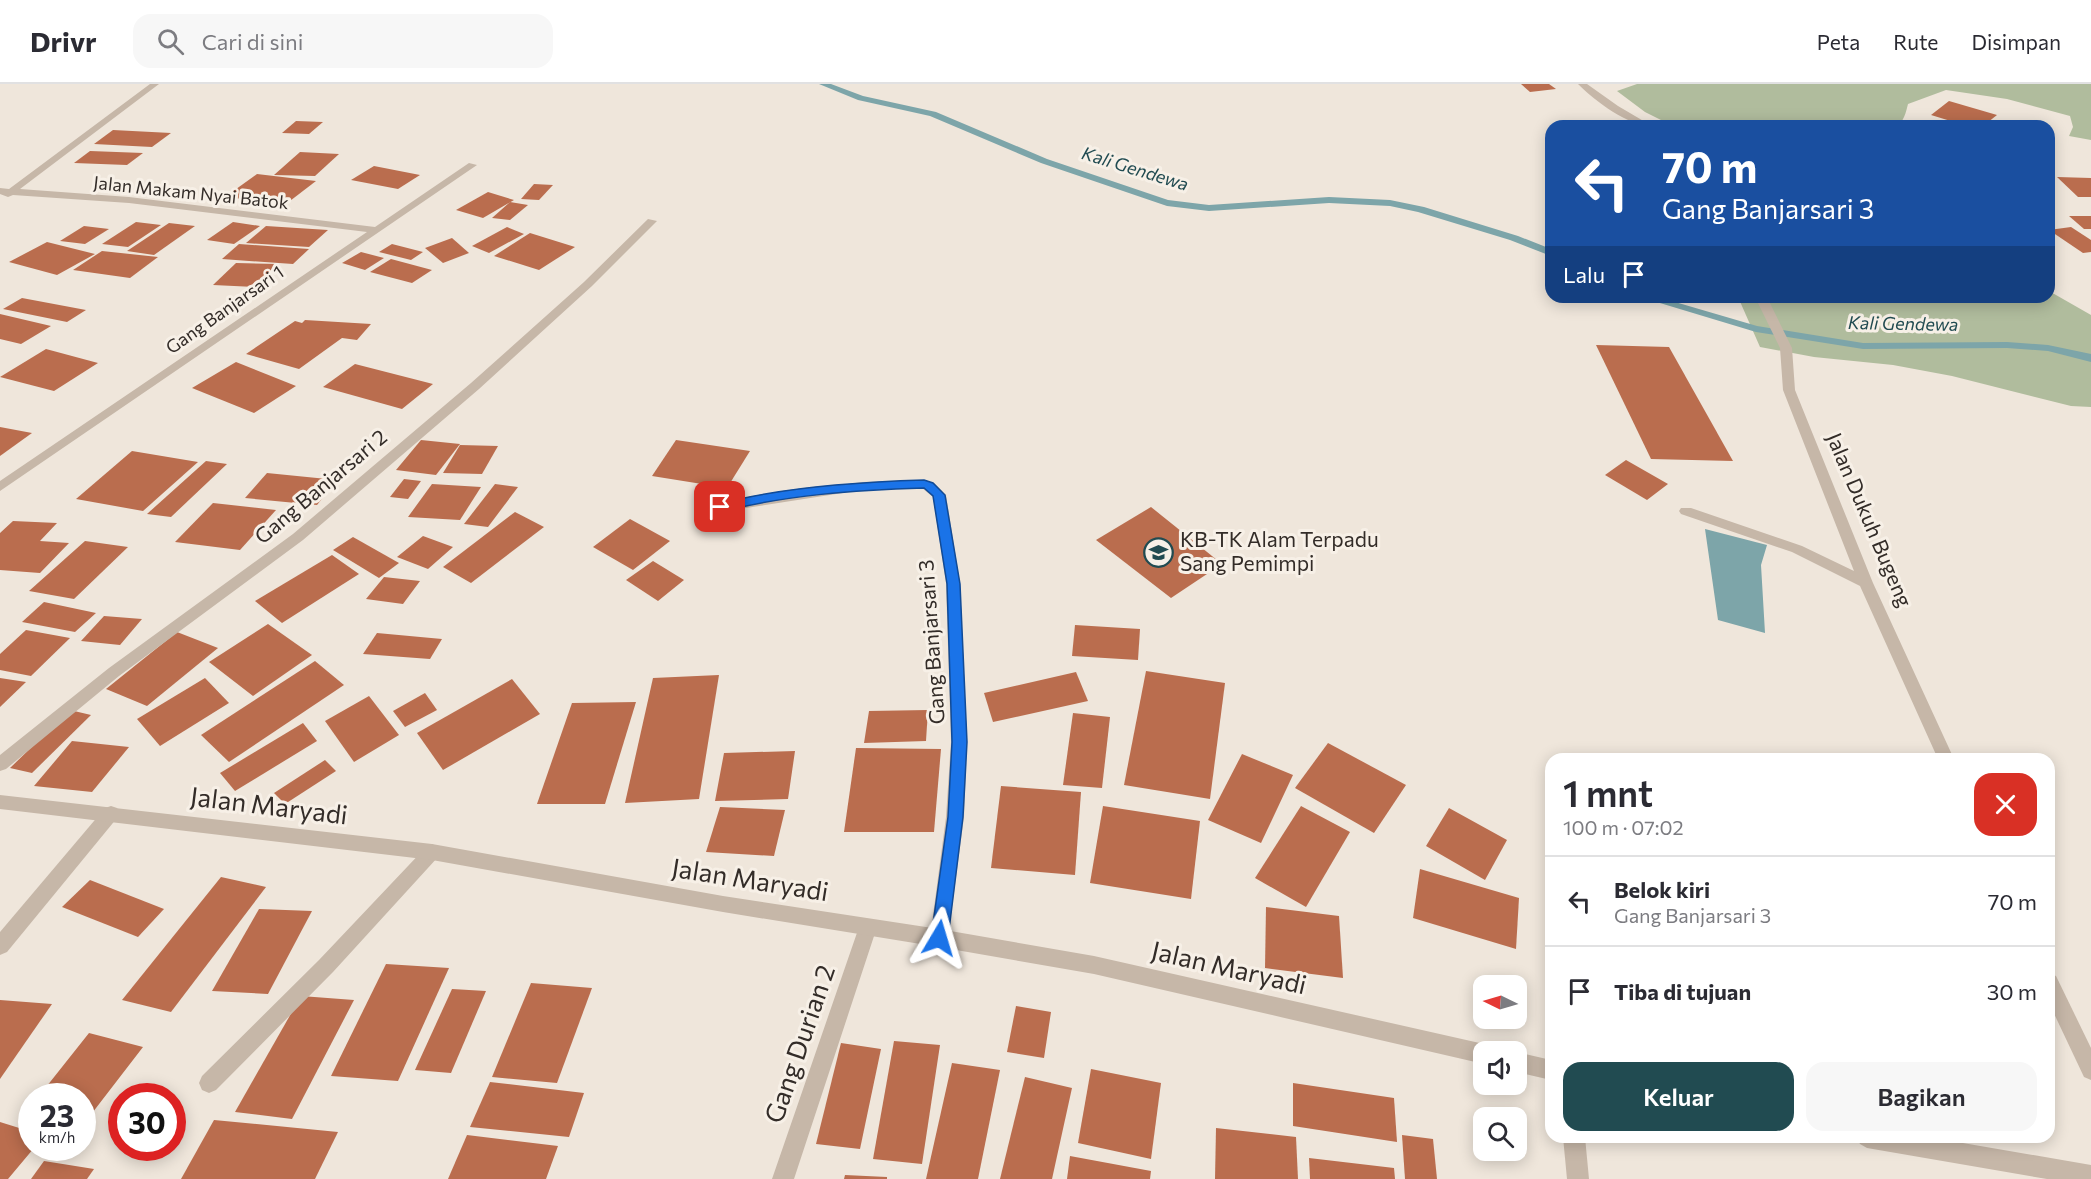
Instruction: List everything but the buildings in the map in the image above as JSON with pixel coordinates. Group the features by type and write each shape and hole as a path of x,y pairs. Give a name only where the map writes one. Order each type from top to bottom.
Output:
{"street":[{"path":"0,198 5,192 154,84"},
{"path":"1582,84 1615,108 1637,120"},
{"name":"Gang Banjarsari 1","path":"0,487 345,249 378,230 472,165"},
{"name":"Jalan Makam Nyai Batok","path":"5,192 129,200 378,230"},
{"name":"Gang Banjarsari 2","path":"0,764 114,672 298,537 475,386 588,284 652,221"},
{"name":"Jalan Dukuh Bugeng","path":"1764,303 1786,348 1789,390 1866,583 1943,753"},
{"name":"Gang Banjarsari 3","path":"720,507 740,502 862,486 924,484 939,495 953,584 959,742 955,817 939,938"},
{"path":"1686,511 1797,549 1866,583"},
{"name":"Jalan Maryadi","path":"0,802 111,813 284,836 432,852 1094,964 1473,1051"},
{"path":"0,946 111,813"},
{"path":"209,1083 326,966 432,852"},
{"name":"Gang Durian 2","path":"783,1179 868,927"},
{"path":"2055,995 2091,1070"},
{"path":"1527,1065 1545,1069"},
{"path":"1575,1143 1578,1179"},
{"path":"1901,1143 2091,1176"}],"green space":[{"path":"1637,84 2091,84 2091,140 2069,136 2073,127 2070,116 2007,99 1946,90 1908,104 1902,120 1661,120 1645,112 1617,91"},
{"path":"2055,294 2091,315 2091,407 2071,406 1952,376 1893,365 1814,357 1760,347 1741,303 2055,303"}],"water":[{"path":"1705,529 1767,545 1761,565 1765,633 1718,620"}],"waterway":[{"name":"Kali Gendewa","path":"823,84 861,98 933,114 1044,161 1167,203 1209,208 1329,200 1390,203 1420,209 1514,238 1545,251"},
{"name":"Kali Gendewa","path":"1667,303 1756,329 1863,346 2007,345 2048,348 2091,358"}],"place":[{"name":"KB-TK Alam Terpadu Sang Pemimpi","path":"1159,552"}],"route":[{"path":"720,507 740,502 862,486 924,484 934,489 939,495 953,584 959,742 955,817 939,938"}]}
